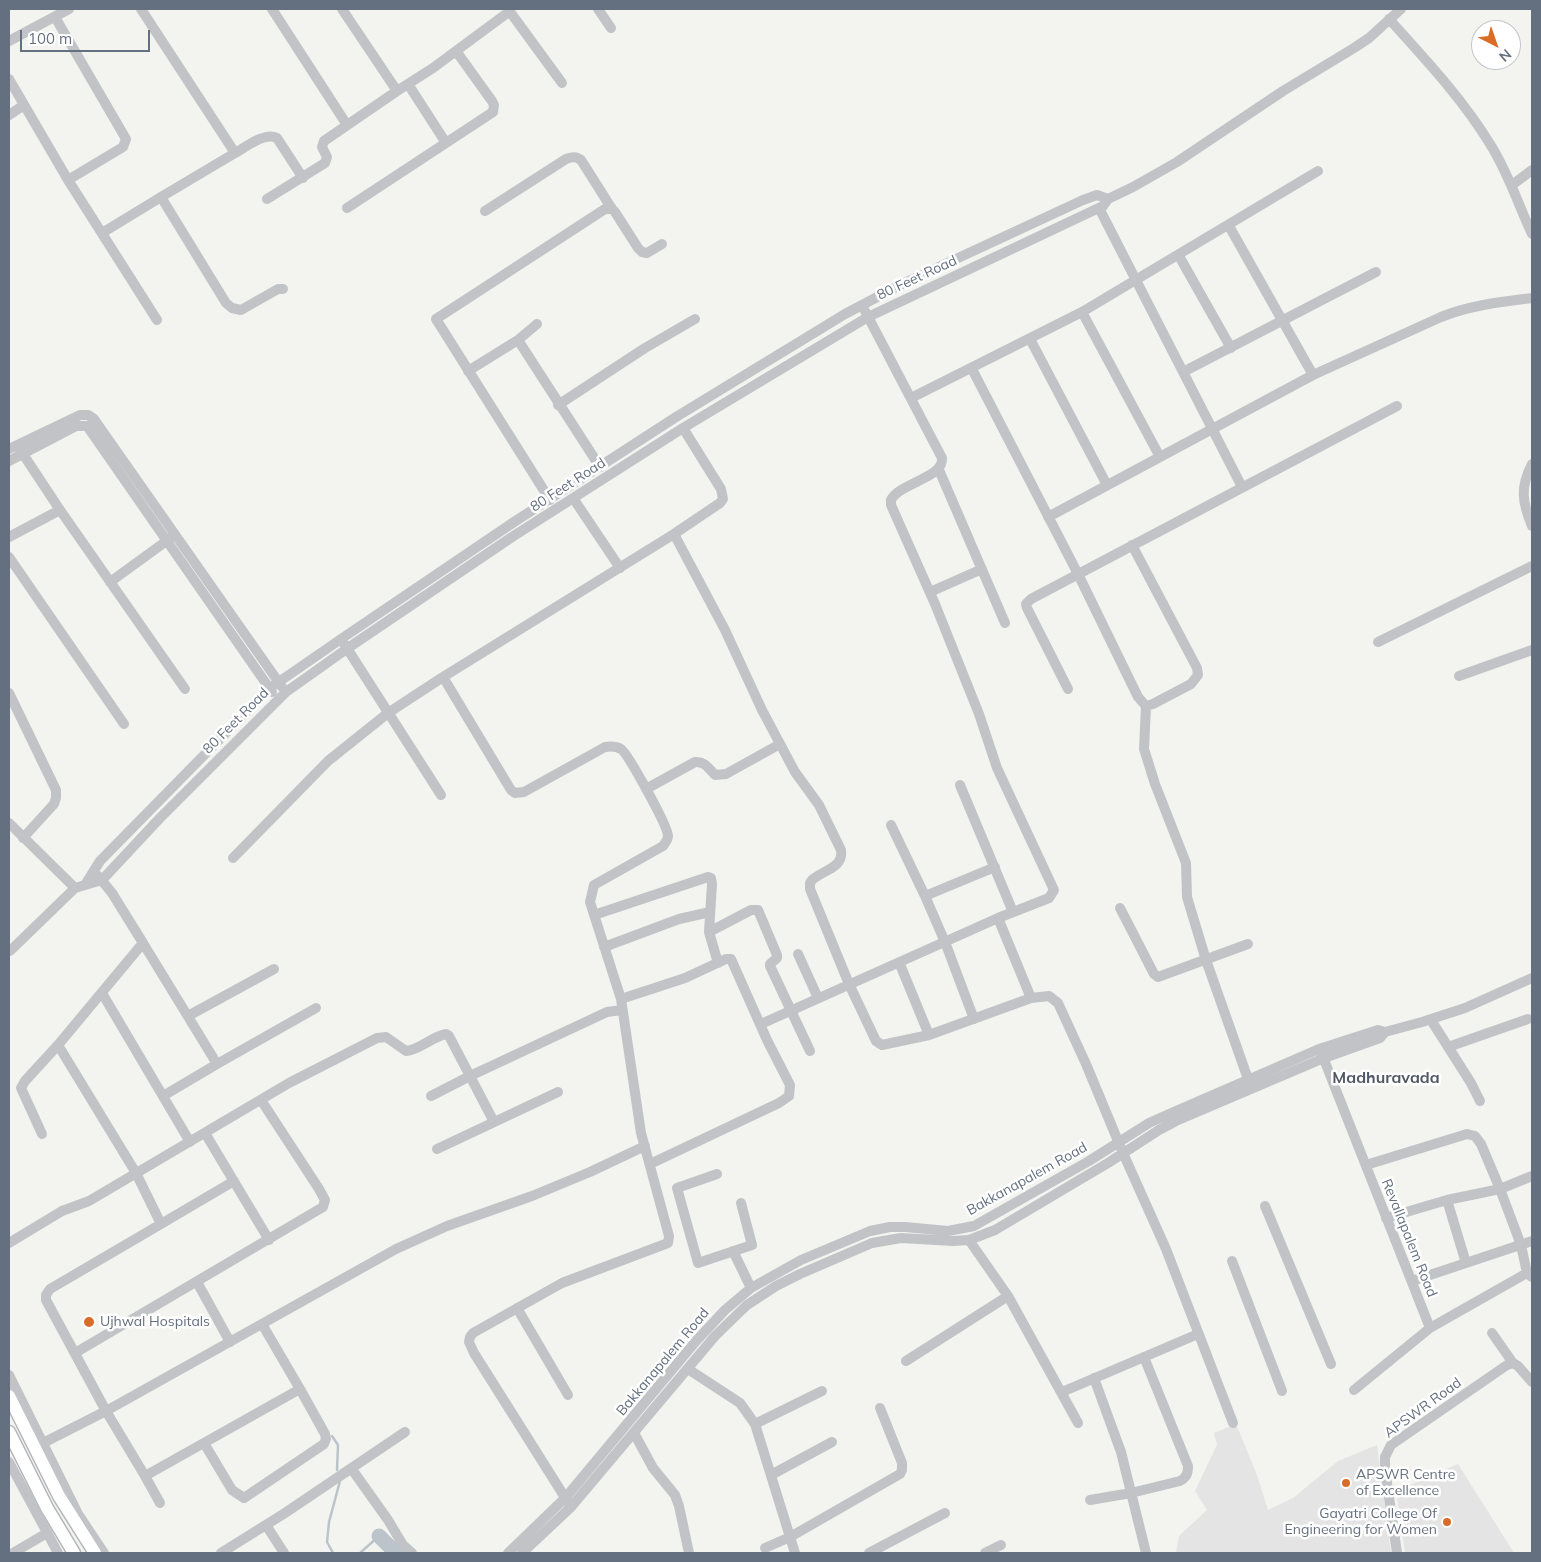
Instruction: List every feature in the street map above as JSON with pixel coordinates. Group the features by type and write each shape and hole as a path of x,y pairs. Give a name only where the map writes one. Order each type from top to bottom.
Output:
{"main road":[{"path":"9,1396 59,1496 95,1553"},
{"path":"9,1432 47,1508 74,1553"}],"street":[{"path":"9,41 69,9"},
{"path":"141,9 235,153"},
{"path":"272,9 347,124"},
{"path":"342,9 397,91"},
{"path":"598,9 611,28"},
{"path":"10,951 80,887 107,854 274,685 341,639 676,417 862,305 1090,197 1096,195 1108,199 1133,187 1177,162 1283,91 1361,43 1401,9"},
{"path":"267,200 325,163 327,157 322,144 347,124 456,51 509,10 562,83"},
{"path":"55,17 126,139 123,147 68,180"},
{"path":"1389,20 1445,80 1491,144 1512,185 1532,234"},
{"path":"347,208 490,114 494,109 492,102 456,51"},
{"path":"9,79 68,180 157,320"},
{"path":"408,84 446,143"},
{"path":"9,115 24,105"},
{"path":"102,233 266,136 277,138 303,178"},
{"path":"485,211 566,159 577,157 581,160 642,252 647,253 662,244"},
{"path":"1512,185 1532,170"},
{"path":"911,398 1082,312 1179,256 1318,171"},
{"path":"161,197 226,303 232,308 241,310 278,289 283,289"},
{"name":"80 Feet Road","path":"102,880 277,699 348,648 573,498 683,428 868,317 1099,208 1108,199"},
{"path":"1099,208 1242,487"},
{"path":"550,500 436,319 599,211 612,209"},
{"path":"1229,226 1313,375"},
{"path":"1179,256 1231,348"},
{"path":"1183,372 1376,272"},
{"path":"1048,517 1313,375 1461,309 1532,298"},
{"path":"761,1024 998,918 1049,898 1053,894 1052,884 997,768 979,714 930,592 890,500 896,493 939,470 943,462 862,305"},
{"path":"1082,312 1160,457"},
{"path":"558,405 644,348 694,319"},
{"path":"468,371 518,340 537,324"},
{"path":"1030,339 1107,486"},
{"path":"518,340 558,405 600,467"},
{"path":"972,369 1078,574 1138,697 1146,706 1144,749 1154,784 1186,863 1187,897 1206,960 1248,1079"},
{"path":"1068,688 1026,604 1030,598 1397,406"},
{"path":"171,538 94,419 88,415 80,415 12,447 22,454 185,689"},
{"path":"9,461 76,426 87,426 171,538 274,685 277,699"},
{"path":"233,858 328,761 388,713 674,534 720,503 723,499 721,489 683,428"},
{"path":"1532,464 1524,485 1523,500 1532,526"},
{"path":"939,470 1005,623"},
{"path":"573,498 620,568"},
{"path":"9,537 60,510"},
{"path":"674,534 725,630 762,710 795,772 819,806 842,855 836,865 815,877 810,884 810,889 849,984 876,1041 882,1045 929,1035 1031,998 1049,996 1058,1004 1166,1249 1233,1423"},
{"path":"110,582 171,538"},
{"path":"1132,545 1197,668 1198,675 1191,684 1146,706"},
{"path":"9,557 124,724"},
{"path":"1378,642 1532,566"},
{"path":"930,592 982,569"},
{"path":"341,639 441,795"},
{"path":"1459,676 1532,650"},
{"path":"444,677 511,790 515,793 524,792 605,747 612,746 620,748 626,754 667,831 667,841 663,846 594,885 590,902 621,999 641,1133 670,1236 668,1243 562,1283 474,1333 470,1336 469,1342 569,1502"},
{"path":"274,685 286,692"},
{"path":"9,693 56,790 54,804 23,838"},
{"path":"646,789 700,761 715,775 726,774 780,744"},
{"path":"960,785 1012,912"},
{"path":"9,823 23,838 80,887"},
{"path":"892,825 945,942 974,1019"},
{"path":"925,896 995,867"},
{"path":"94,871 102,880 143,943 217,1064"},
{"path":"594,915 708,877 711,878 709,932 718,963"},
{"path":"80,887 102,880"},
{"path":"1120,908 1154,974 1158,977 1248,944"},
{"path":"709,932 751,910 758,910 777,955 777,958 770,966 810,1051"},
{"path":"604,947 679,919 710,912"},
{"path":"998,918 1031,998"},
{"path":"42,1134 21,1088 143,943"},
{"path":"798,954 818,998"},
{"path":"621,999 685,978 726,959 731,959 790,1085 789,1096 779,1103 650,1164"},
{"path":"899,962 929,1035"},
{"path":"188,1016 274,969"},
{"name":"Bakkanapalem Road","path":"508,1553 569,1502 696,1341 725,1310 751,1288 801,1260 870,1231 890,1227 905,1227 948,1231 974,1226 1121,1148 1149,1123 1248,1079 1322,1054 1378,1030 1385,1032 1431,1020 1465,1008 1532,976"},
{"path":"102,993 190,1142"},
{"path":"163,1096 316,1008"},
{"path":"431,1096 606,1012 622,1010"},
{"path":"1448,1047 1528,1019"},
{"path":"1431,1020 1480,1101"},
{"path":"9,1243 54,1216 89,1201 289,1083 377,1038 386,1037 406,1051 413,1051 434,1037 446,1034 450,1036 494,1122"},
{"path":"58,1045 136,1173 161,1224"},
{"path":"522,1553 634,1433 715,1336 747,1306 776,1286 830,1260 888,1239 969,1240 995,1230 1121,1148 1322,1054"},
{"name":"Revallapalem Road","path":"1322,1054 1430,1328"},
{"path":"437,1150 558,1092"},
{"path":"74,1353 323,1207 325,1200 261,1100"},
{"path":"206,1133 269,1240"},
{"path":"1354,1390 1430,1328 1530,1275 1500,1189 1475,1136 1467,1134 1366,1164"},
{"path":"43,1444 106,1411 396,1248 447,1226 532,1196 590,1172 644,1146"},
{"path":"717,1174 677,1188 698,1263 752,1245 741,1203"},
{"path":"1386,1218 1447,1200 1500,1189 1532,1176"},
{"path":"160,1503 74,1353 46,1300 46,1295 50,1289 234,1181"},
{"path":"1447,1200 1466,1263"},
{"path":"1265,1206 1331,1364"},
{"path":"969,1240 1008,1296 1078,1423"},
{"path":"1412,1281 1532,1241"},
{"path":"733,1251 751,1288"},
{"path":"1232,1261 1282,1391"},
{"path":"197,1282 230,1342"},
{"path":"906,1361 1008,1296"},
{"path":"517,1308 568,1395"},
{"path":"204,1443 232,1490 244,1498 324,1444 325,1434 262,1324"},
{"path":"1492,1333 1513,1363 1532,1382"},
{"path":"1062,1392 1198,1334"},
{"path":"1090,1500 1131,1493 1186,1478 1188,1466 1144,1357"},
{"name":"APSWR Road","path":"1397,1553 1385,1469 1385,1457 1391,1445 1507,1365 1513,1363"},
{"path":"688,1369 740,1403 755,1424 795,1553"},
{"path":"9,1375 78,1514 104,1553"},
{"path":"1094,1378 1121,1452 1146,1553"},
{"path":"144,1476 300,1389"},
{"path":"755,1424 822,1391"},
{"path":"765,1548 790,1537 900,1474 902,1463 880,1408"},
{"path":"220,1553 266,1525 405,1432"},
{"path":"634,1433 658,1474 675,1495 689,1553"},
{"path":"772,1479 832,1442"},
{"path":"9,1462 58,1553"},
{"path":"351,1468 388,1520 403,1545 412,1553"},
{"path":"869,1553 945,1513"},
{"path":"266,1525 284,1553"},
{"path":"13,1553 47,1533"},
{"path":"985,1553 1001,1545"}],"shaded area":[{"name":"APSWR Centre of Excellence","path":"1236,1424 1257,1475 1268,1510 1293,1498 1338,1461 1377,1445 1391,1553 1176,1553 1179,1536 1207,1510 1195,1491 1217,1445 1214,1433"},
{"name":"Gayatri College Of Engineering for Women","path":"1458,1464 1514,1553 1405,1553 1396,1491"}],"waterway":[{"path":"332,1436 338,1445 337,1470"},
{"path":"333,1553 327,1542 329,1522 340,1481"},
{"path":"360,1553 379,1536"},
{"path":"379,1536 396,1553"}],"place":[{"name":"Ujhwal Hospitals","path":"89,1322"},
{"name":"APSWR Centre of Excellence","path":"1346,1483"},
{"name":"Gayatri College Of Engineering for Women","path":"1447,1522"}],"district":[{"name":"Madhuravada","path":"1386,1078"}]}
